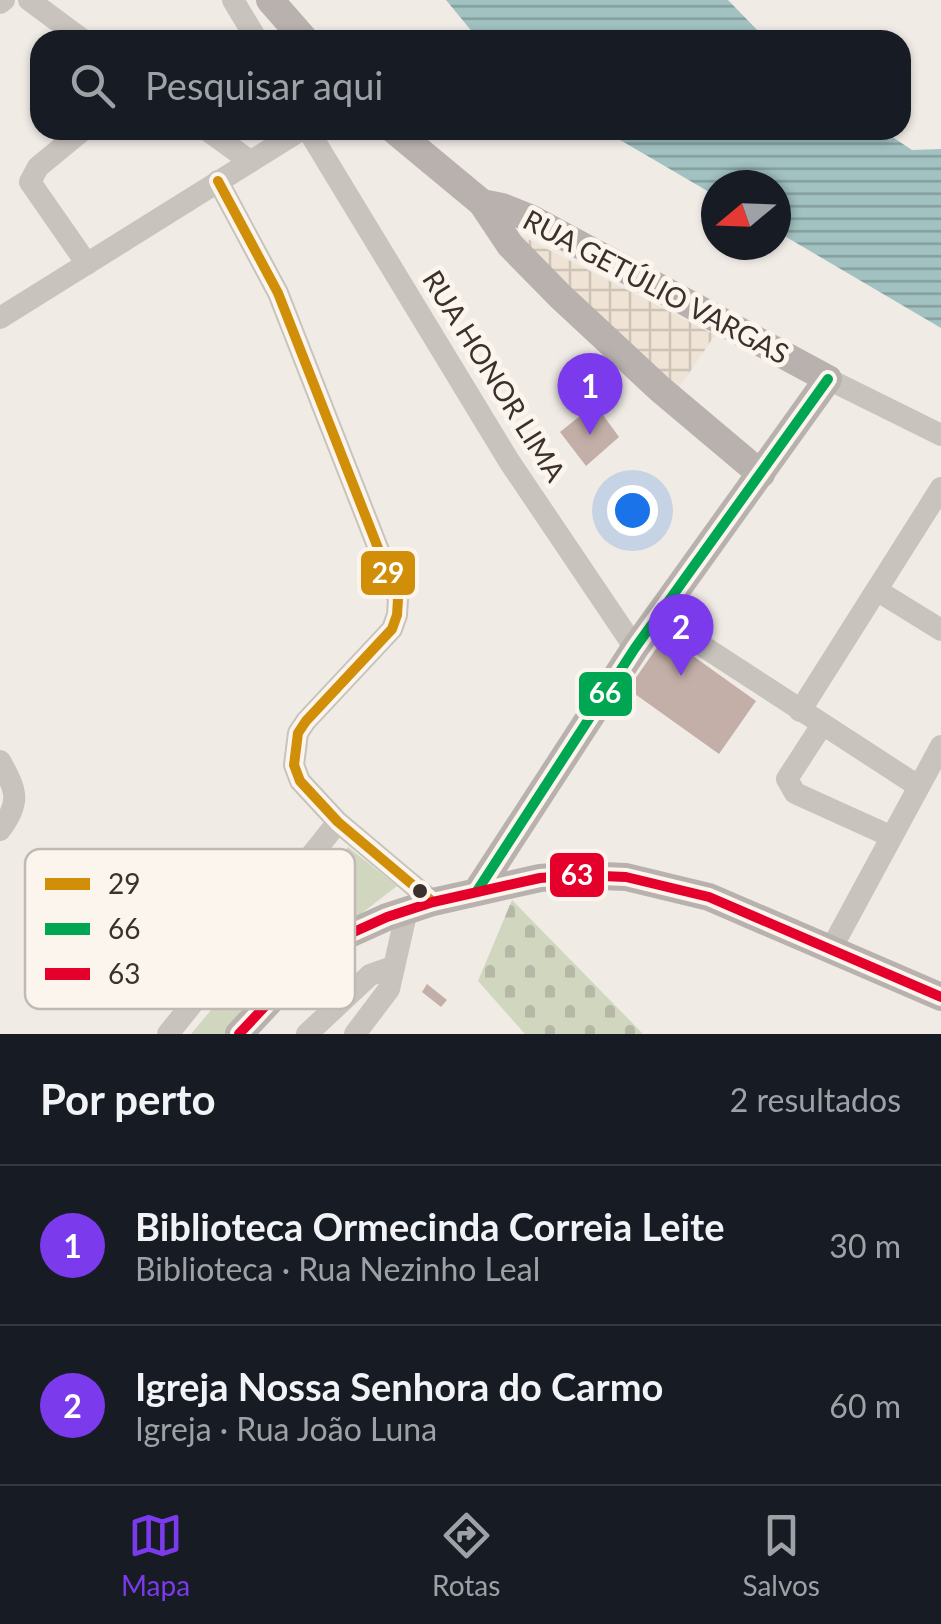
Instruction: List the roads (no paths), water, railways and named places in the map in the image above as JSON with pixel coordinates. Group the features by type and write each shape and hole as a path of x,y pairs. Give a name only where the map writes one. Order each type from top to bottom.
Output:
{"main road":[{"path":"270,0 296,30"},
{"path":"406,140 482,203 510,246 560,296 660,389 761,474"},
{"name":"RUA GETÚLIO VARGAS","path":"482,203 502,206 532,220 828,379"},
{"path":"477,891 636,648 828,379"},
{"path":"355,932 420,906 540,878 626,877 710,897 941,996"},
{"path":"239,1034 262,1009"},
{"path":"265,1034 287,1009"}],"street":[{"path":"29,0 70,30"},
{"path":"233,0 252,30"},
{"path":"71,140 38,167 30,182 87,264"},
{"path":"220,140 250,161"},
{"path":"0,318 285,140"},
{"name":"RUA HONOR LIMA","path":"314,140 510,460 636,648"},
{"path":"218,181 284,307 398,599 392,628 306,720 293,754 300,780 420,906 393,967 389,989 355,1034"},
{"path":"828,379 941,435"},
{"path":"800,711 941,488"},
{"path":"878,590 941,630"},
{"path":"658,618 918,786"},
{"path":"822,725 787,779 790,788 890,836"},
{"path":"831,948 918,786 937,760"},
{"path":"0,761 15,795 15,806 0,830"},
{"path":"316,849 338,822"},
{"path":"355,989 370,975 393,967"},
{"path":"168,1034 188,1009"},
{"path":"307,1034 334,1009"}],"water":[{"path":"446,0 728,0 757,30 471,30"},
{"path":"620,140 897,140 912,150 941,149 941,328 791,240 791,170 701,170 701,187"}],"place":[{"name":"Biblioteca Ormecinda Correia Leite","path":"590,435"},
{"name":"Igreja Nossa Senhora do Carmo","path":"681,676"}]}
